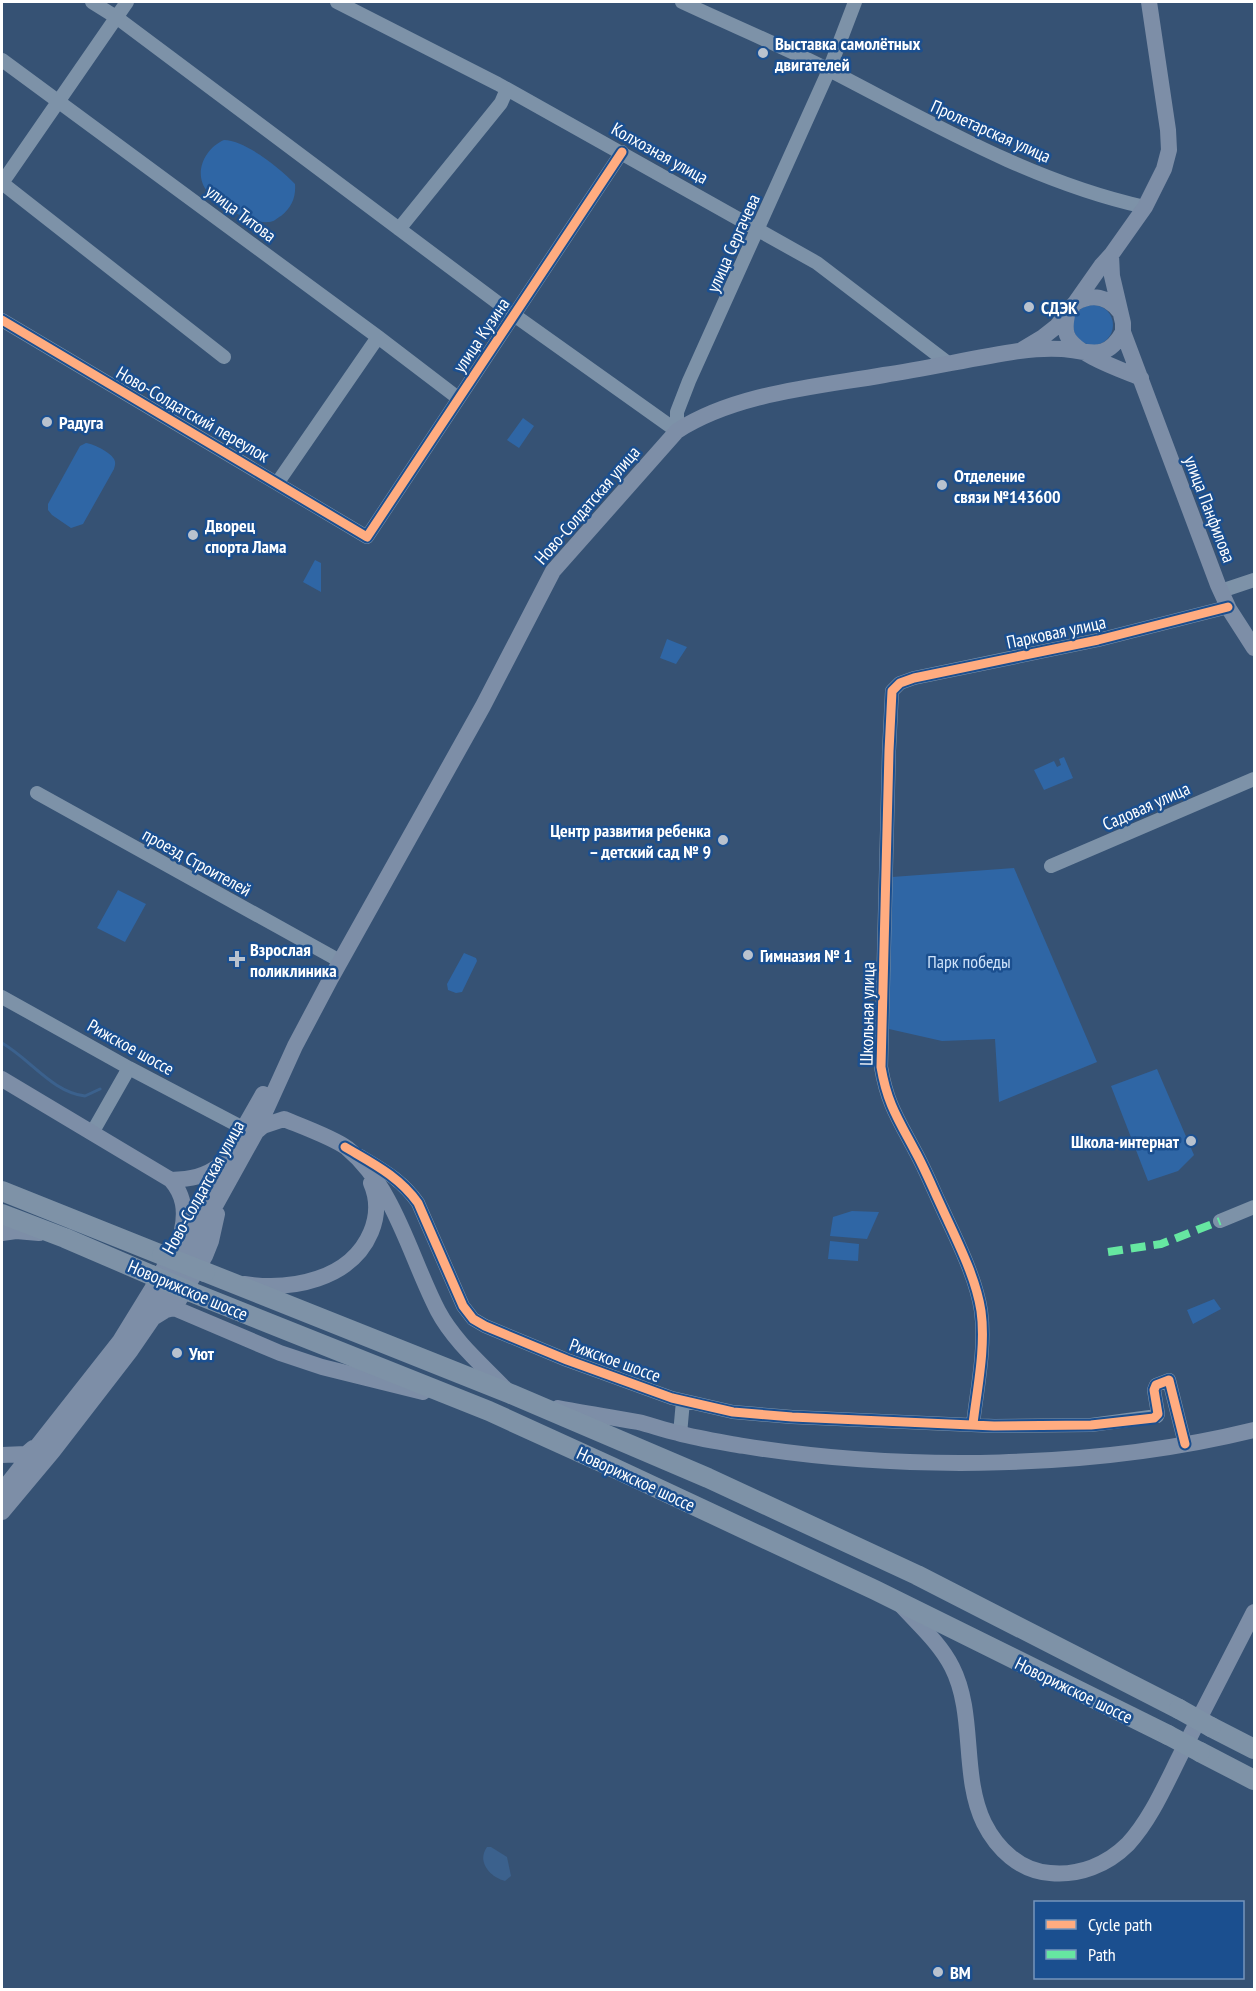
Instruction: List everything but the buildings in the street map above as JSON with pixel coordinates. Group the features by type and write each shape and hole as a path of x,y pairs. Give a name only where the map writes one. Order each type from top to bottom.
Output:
{"highway":[{"name":"Новорижское шоссе","path":"2,1191 511,1394 708,1478 917,1575 1254,1749"},
{"name":"Новорижское шоссе","path":"2,1214 489,1411 897,1602 1254,1780"}],"main road":[{"path":"1141,378 1074,346 1067,335 1065,323 1072,307 1145,207 1164,169 1169,150 1149,2"},
{"name":"улица Панфилова","path":"1111,255 1112,276 1123,332 1221,591 1228,607 1254,648"},
{"path":"1072,307 1085,298 1100,297 1108,300 1120,312"},
{"name":"Ново-Солдатская улица","path":"1019,351 1057,326 1072,307"},
{"path":"1084,352 1097,354 1110,349 1123,332"},
{"name":"Ново-Солдатская улица","path":"2,1491 120,1341 224,1162 250,1130 279,1083 295,1046 340,961 483,706 553,571 677,431 719,411 776,394 1019,351 1048,348 1084,352"},
{"name":"Ново-Солдатская улица","path":"2,1512 131,1350 153,1318 221,1196 272,1079 295,1046"},
{"path":"2,1079 171,1180 178,1189 184,1208 184,1221 179,1242"},
{"path":"279,1083 284,1119"},
{"path":"250,1130 284,1119 345,1147 365,1168 384,1194 439,1313 463,1346 511,1394"},
{"path":"171,1180 193,1179 211,1173 224,1162"},
{"path":"224,1280 260,1286 284,1286 313,1280 343,1267 366,1244 375,1222 376,1195 365,1168"},
{"path":"174,1308 205,1256 211,1241 221,1196"},
{"path":"2,1233 30,1231 65,1238"},
{"path":"153,1318 174,1308 252,1342 322,1367 448,1398 489,1411"},
{"path":"531,1403 744,1446 801,1454 904,1461 1059,1460 1185,1444 1254,1430"},
{"path":"2,1455 26,1454 39,1443"},
{"path":"897,1602 940,1648 953,1668 960,1689 975,1795 983,1822 1010,1857 1026,1868 1043,1873 1062,1874 1095,1867 1113,1857 1128,1844 1162,1791 1254,1612"}],"street":[{"path":"92,2 116,17 514,315 677,431"},
{"path":"127,2 2,183 224,357"},
{"name":"Колхозная улица","path":"337,2 507,89 818,263 948,363"},
{"name":"Пролетарская улица","path":"682,2 829,70 930,125 1006,161 1109,199 1145,207"},
{"name":"улица Сергачева","path":"677,431 677,412 685,391 829,70 855,2"},
{"name":"улица Титова","path":"2,60 458,398"},
{"path":"399,229 501,103 507,89"},
{"name":"улица Кузина","path":"367,537 622,152"},
{"name":"Ново-Солдатский переулок","path":"2,320 367,537"},
{"path":"278,482 378,337"},
{"path":"1221,591 1254,580"},
{"name":"Парковая улица","path":"892,691 900,683 914,678 1098,640 1228,607"},
{"name":"Школьная улица","path":"892,691 881,1067 885,1090 894,1113 955,1235 981,1311 981,1353 974,1424"},
{"name":"Садовая улица","path":"1052,866 1254,779"},
{"name":"проезд Строителей","path":"37,793 340,961"},
{"name":"Рижское шоссе","path":"2,997 129,1068 250,1130"},
{"path":"92,1133 129,1068"},
{"name":"Рижское шоссе","path":"345,1147 408,1188 418,1203 463,1306 473,1319 567,1360 683,1401 733,1412 792,1417 994,1426 1091,1425 1154,1418 1158,1414 1154,1390 1156,1385 1169,1380 1185,1444"},
{"path":"1220,1221 1254,1207"},
{"path":"680,1434 683,1401"}],"green space":[{"path":"224,140 233,141 252,150 272,163 295,184 295,193 288,209 274,221 253,220 227,208 203,185 201,170 206,155"},
{"path":"1093,305 1107,311 1113,325 1107,339 1093,345 1079,339 1073,325 1079,311"},
{"path":"523,418 534,426 519,448 507,440"},
{"path":"86,443 109,454 114,459 115,465 83,524 71,528 52,515 48,510 48,504 80,446"},
{"path":"315,560 321,563 321,592 303,582"},
{"path":"667,639 687,647 676,664 660,658"},
{"path":"1064,757 1073,778 1044,790 1034,770 1054,761 1057,767 1061,765 1059,759"},
{"name":"Парк победы","path":"1014,868 1097,1062 999,1102 995,1039 942,1041 889,1029 892,877"},
{"path":"118,890 146,904 125,942 97,928"},
{"path":"464,953 476,958 477,961 462,992 456,993 448,990 447,984"},
{"path":"1157,1069 1194,1155 1178,1171 1148,1181 1111,1086"},
{"path":"852,1211 879,1212 867,1239 830,1236 833,1217"},
{"path":"830,1241 859,1244 858,1261 828,1259"},
{"path":"1214,1299 1221,1309 1193,1324 1187,1310"}],"shaded area":[{"path":"487,1847 507,1857 511,1876 505,1881 490,1873 484,1864 483,1858"}],"waterway":[{"path":"2,1043 62,1088 85,1096 100,1089"}],"marked path":[{"path":"1108,1252 1161,1244 1220,1221"}],"cycle path":[{"path":"2,320 367,537 622,152"},
{"path":"973,1424 982,1339 978,1298 959,1245 886,1091 881,1067 892,691 900,683 914,678 1098,640 1228,607"},
{"path":"345,1147 394,1178 411,1193 418,1203 463,1306 473,1319 567,1360 672,1398 733,1412 792,1417 994,1426 1091,1425 1154,1418 1158,1414 1154,1390 1156,1385 1169,1380 1185,1444"}],"place":[{"name":"Выставка самолётных двигателей","path":"763,53"},
{"name":"СДЭК","path":"1029,307"},
{"name":"Радуга","path":"47,422"},
{"name":"Отделение связи №143600","path":"942,485"},
{"name":"Дворец спорта Лама","path":"193,535"},
{"name":"Центр развития ребенка – детский сад № 9","path":"723,840"},
{"name":"Гимназия № 1","path":"748,955"},
{"name":"Взрослая поликлиника","path":"237,959"},
{"name":"Школа-интернат","path":"1191,1141"},
{"name":"Уют","path":"177,1353"},
{"name":"ВМ","path":"938,1972"}]}
